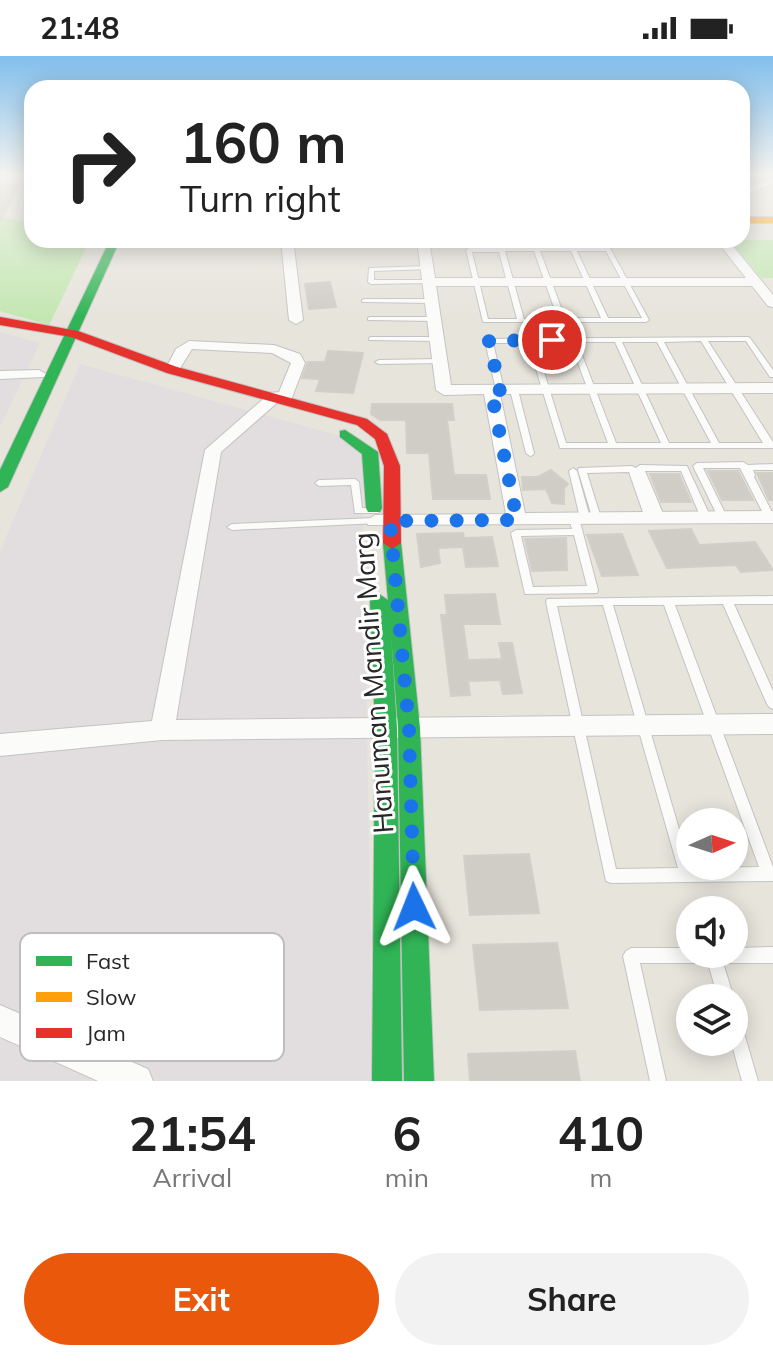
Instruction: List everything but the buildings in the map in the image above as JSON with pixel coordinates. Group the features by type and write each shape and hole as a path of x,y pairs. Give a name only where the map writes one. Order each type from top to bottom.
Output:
{"street":[{"path":"0,452 39,374 94,248"},
{"path":"0,487 56,336 110,248"},
{"path":"288,248 296,320"},
{"path":"424,248 444,390 773,388"},
{"path":"728,248 773,303"},
{"path":"428,275 477,284 756,282"},
{"path":"0,321 274,401"},
{"name":"Hanuman Mandir Marg","path":"56,336 274,401 362,422 382,437 392,466 380,518 397,728 419,1081"},
{"path":"162,730 213,450 274,401 298,363 295,357 274,349 189,345 181,352 172,370"},
{"path":"0,375 39,374"},
{"path":"501,390 517,520"},
{"path":"380,518 583,522 772,513"},
{"path":"0,745 162,730 773,724"},
{"path":"387,1081 397,728"},
{"path":"0,1021 20,1030"},
{"path":"91,1061 136,1081"}],"lane":[{"path":"501,249 521,321"},
{"path":"536,249 562,320"},
{"path":"573,249 605,320"},
{"path":"573,249 608,249 646,320 485,321 469,250 573,249"},
{"path":"371,269 428,275 371,282 371,269"},
{"path":"364,301 432,301"},
{"path":"370,319 434,319"},
{"path":"371,339 437,339"},
{"path":"530,453 501,390 489,341 748,339 773,375"},
{"path":"573,340 613,446"},
{"path":"618,340 666,445"},
{"path":"660,340 716,445"},
{"path":"704,340 771,445"},
{"path":"531,341 563,446 771,445"},
{"path":"379,362 440,361"},
{"path":"714,518 697,466 743,465 772,513"},
{"path":"772,513 747,468 773,467"},
{"path":"655,518 640,468 684,468 714,518"},
{"path":"583,522 582,470 632,469 655,518"},
{"path":"573,471 583,522 593,590 529,591 516,533 583,522"},
{"path":"319,483 355,482 358,511 380,518"},
{"path":"232,527 380,518"},
{"path":"676,875 611,876 551,602 773,600"},
{"path":"668,601 771,874 748,874"},
{"path":"727,601 773,704"},
{"path":"607,602 676,837"},
{"path":"748,955 773,955"},
{"path":"658,1081 631,956 676,956"},
{"path":"743,1056 750,1081"}],"shaded area":[{"path":"0,332 40,343 0,427"},
{"path":"80,364 362,442 373,1081 0,1081 0,551"}],"green space":[{"path":"0,223 24,223 24,248 86,248 49,325 0,311"},
{"path":"750,240 773,240 773,278 761,278 737,248 750,248"}],"traffic: fast":[{"path":"0,487 111,248"},
{"path":"345,434 370,452 374,508"},
{"path":"392,543 409,728 419,1081"},
{"path":"379,601 386,728 387,1081"}],"traffic: jam":[{"path":"0,321 74,334 172,370 362,422 382,437 392,466 392,543"}],"route":[{"path":"414,907 409,728 390,521 517,520 491,390 500,390 489,341 552,340"}]}
